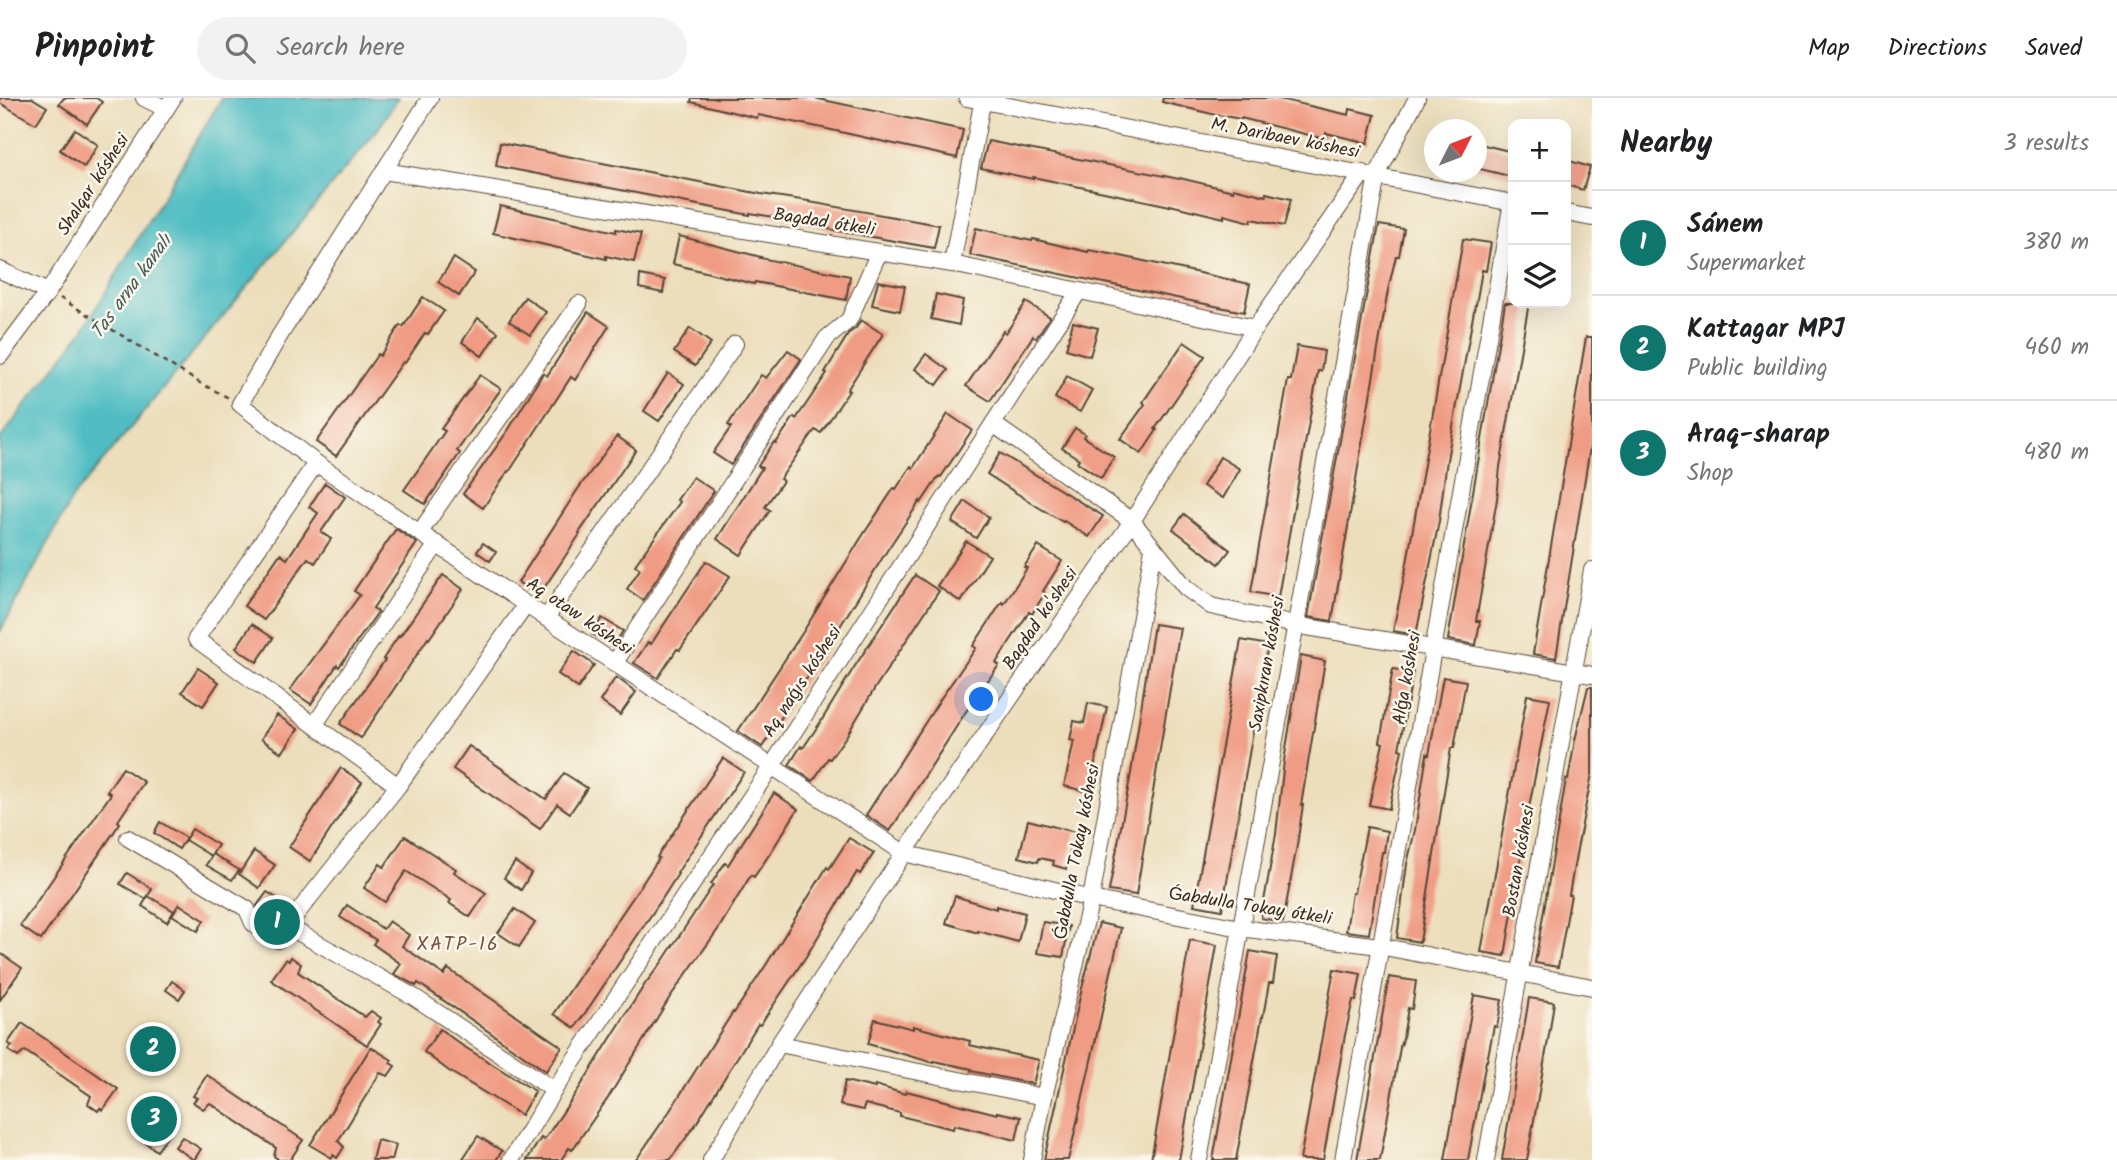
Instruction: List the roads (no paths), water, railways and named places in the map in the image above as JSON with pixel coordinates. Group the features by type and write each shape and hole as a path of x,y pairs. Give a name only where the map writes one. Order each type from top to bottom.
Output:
{"street":[{"path":"145,98 170,103"},
{"path":"384,171 430,98"},
{"path":"1370,174 1418,98"},
{"path":"952,264 977,99"},
{"name":"M. Daribaev kóshesi","path":"977,99 1508,201"},
{"name":"Shalqar kóshesi","path":"0,356 48,292 170,103"},
{"name":"Bagdad ótkeli","path":"384,171 952,264 1255,328"},
{"name":"Aq otaw kóshesi","path":"384,171 280,335 240,404 316,463 545,618 904,853"},
{"name":"Bagdad ko'shesi","path":"711,1160 779,1044 904,853 1132,521 1255,328 1370,174"},
{"name":"Saxipkıran kóshesi","path":"1199,1160 1295,625 1370,174"},
{"path":"1571,214 1592,218"},
{"name":"Alǵa kóshesi","path":"1343,1160 1508,230"},
{"path":"614,664 827,338 849,320 879,252"},
{"path":"0,270 48,292"},
{"name":"Aq naǵıs kóshesi","path":"511,1160 554,1090 771,767 1079,291"},
{"path":"420,532 579,304"},
{"path":"545,618 735,344"},
{"path":"993,424 1132,521 1186,588 1211,606 1295,625 1592,675"},
{"path":"316,463 196,639 398,786"},
{"path":"315,724 437,544"},
{"name":"Ǵabdulla Tokay kóshesi","path":"1031,1160 1091,899 1153,549"},
{"name":"Bostan kóshesi","path":"1486,1160 1592,570"},
{"path":"526,605 398,786 287,926 414,997 554,1090"},
{"path":"128,838 247,909 253,923 278,940"},
{"name":"Ǵabdulla Tokay ótkeli","path":"904,853 1091,899 1240,928 1379,946 1592,987"},
{"path":"779,1044 1044,1097"}],"water":[{"name":"Tas arna kanalı","path":"222,98 398,98 379,128 73,497 0,632 0,439 83,330"}],"place":[{"name":"Sánem","path":"277,922"},
{"name":"Kattagar MPJ","path":"153,1049"},
{"name":"Araq-sharap","path":"154,1119"}],"district":[{"name":"XATP-16","path":"458,945"}]}
